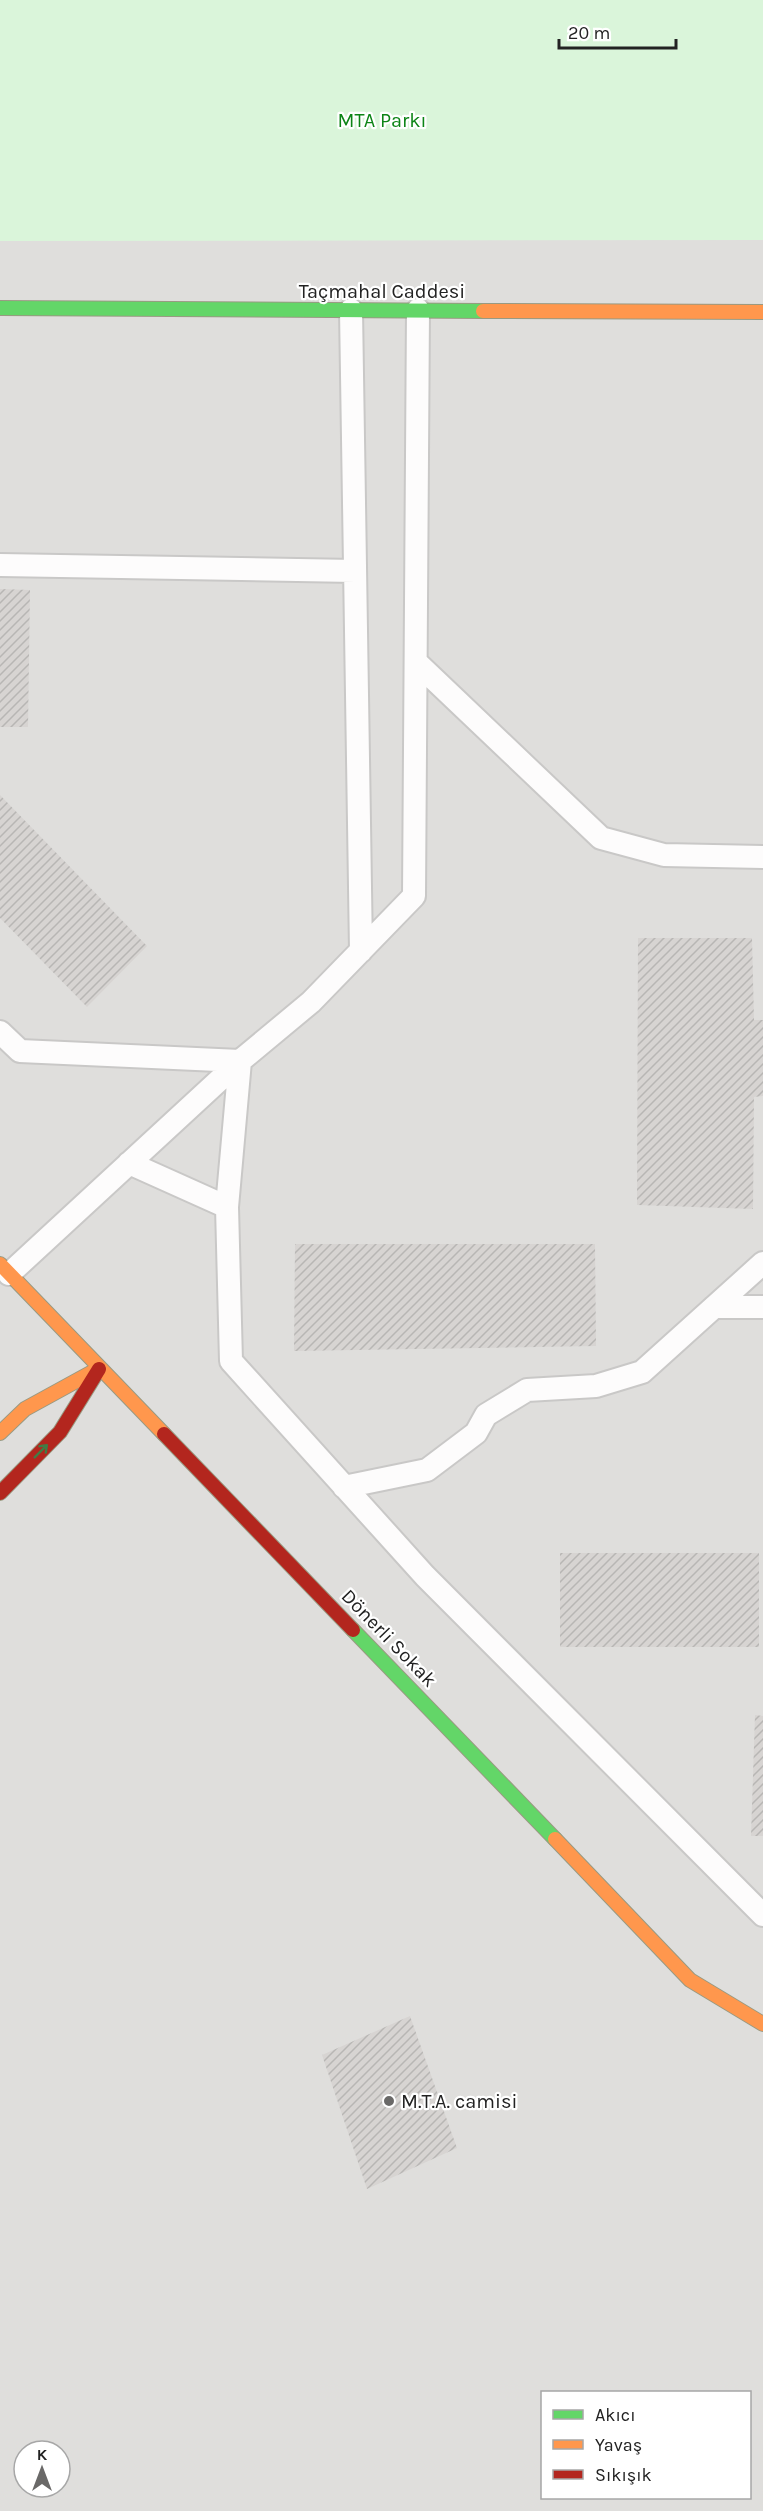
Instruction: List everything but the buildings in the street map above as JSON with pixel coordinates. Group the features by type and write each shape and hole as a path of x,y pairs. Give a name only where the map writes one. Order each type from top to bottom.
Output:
{"street":[{"name":"Taçmahal Caddesi","path":"0,308 763,312"},
{"name":"Dönerli Sokak","path":"4,1269 415,1691 690,1980 763,2024"},
{"path":"0,1433 25,1409 99,1369"},
{"path":"0,1492 60,1432 99,1369"}],"lane":[{"path":"351,310 361,951"},
{"path":"4,1269 129,1163 240,1061 311,1002 414,896 418,310"},
{"path":"0,565 356,571"},
{"path":"416,662 601,838 664,855 763,857"},
{"path":"0,1032 20,1051 240,1061"},
{"path":"240,1061 227,1207 231,1361 425,1576 763,1915"},
{"path":"129,1163 227,1207"},
{"path":"344,1487 428,1470 476,1433 486,1415 527,1390 596,1386 642,1372 763,1263"},
{"path":"714,1307 763,1307"}],"shaded area":[{"path":"0,0 763,0 763,2511 0,2511"}],"green space":[{"name":"MTA Parkı","path":"0,0 763,0 763,240 0,241"}],"traffic: fast":[{"path":"0,308 483,311"},
{"path":"353,1630 555,1839"}],"traffic: slow":[{"path":"483,311 763,312"},
{"path":"0,1264 164,1434"},
{"path":"0,1433 25,1409 98,1369"},
{"path":"555,1839 690,1980 763,2024"}],"traffic: jam":[{"path":"0,1493 60,1432 99,1369"},
{"path":"164,1434 353,1630"}],"place":[{"name":"M.T.A. camisi","path":"389,2101"}]}
